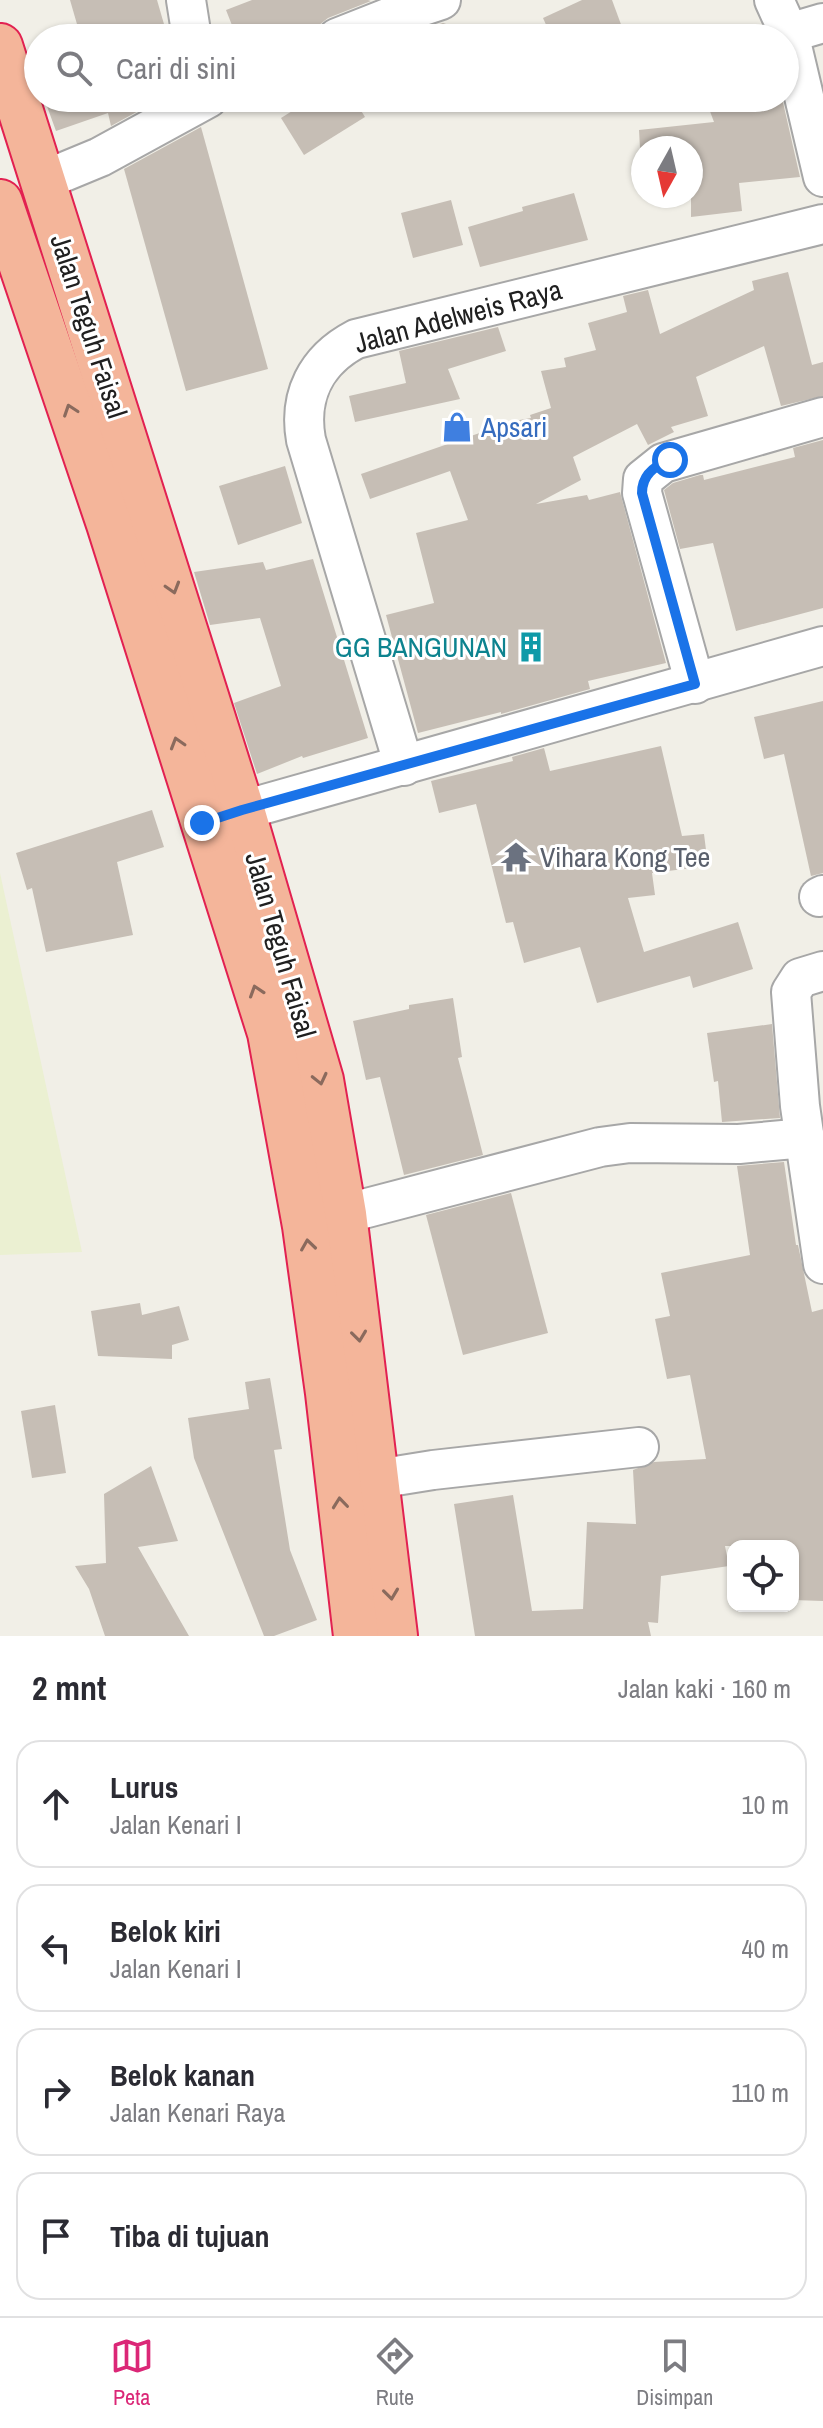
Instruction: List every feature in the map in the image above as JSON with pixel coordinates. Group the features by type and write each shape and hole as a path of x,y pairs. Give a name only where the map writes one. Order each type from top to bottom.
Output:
{"highway":[{"name":"Jalan Teguh Faisal","path":"0,46 42,181 122,499 222,816 321,1080 344,1214 395,1636"},
{"name":"Jalan Teguh Faisal","path":"0,202 122,499"},
{"name":"Jalan Teguh Faisal","path":"222,816 270,1033 305,1226 356,1636"}],"street":[{"path":"186,0 190,24"},
{"path":"372,24 441,0"},
{"path":"799,42 823,177"},
{"path":"42,181 100,157 182,112"},
{"name":"Jalan Adelweis Raya","path":"404,766 306,440 305,399 323,363 343,345 356,339 823,224"},
{"path":"695,684 642,493 643,479 650,471 670,460 823,417"},
{"path":"222,816 823,646"},
{"path":"823,971 800,978 791,992 805,1138 823,1264"},
{"path":"344,1214 600,1147 630,1143 739,1144 805,1138"},
{"path":"377,1479 639,1447"}],"green space":[{"path":"0,873 82,1252 0,1255"}],"building":[{"path":"70,0 157,0 164,24 77,24"},
{"path":"252,0 371,1 320,24 232,24 226,10"},
{"path":"582,0 612,0 621,24 546,24 543,18"},
{"path":"49,112 136,112 111,126 108,113 56,131"},
{"path":"291,112 362,112 365,117 304,155 281,118"},
{"path":"710,112 785,112 800,177 739,183 742,211 691,217 691,208 703,208 703,136 639,136 639,130 714,122"},
{"path":"201,127 268,369 186,391 124,169"},
{"path":"574,193 588,240 480,267 468,227 523,211 522,207"},
{"path":"451,200 463,245 413,258 401,213"},
{"path":"788,272 812,365 823,362 823,396 781,406 764,346 696,377 708,416 671,427 674,432 648,445 637,424 573,457 581,480 536,504 587,495 589,500 620,492 666,663 588,681 590,689 418,733 386,615 434,603 416,533 468,520 450,471 370,499 361,474 514,421 531,418 530,415 551,408 541,371 566,367 564,358 596,350 588,323 627,312 623,296 648,290 660,334 754,290 752,281"},
{"path":"498,327 506,351 448,369 460,399 355,422 349,396 406,383 399,351"},
{"path":"823,440 823,608 736,631 713,543 680,549 664,490 673,483 700,475 704,480 795,457 793,448"},
{"path":"285,466 302,523 238,545 219,486"},
{"path":"313,559 368,738 302,756 257,774 234,703 281,686 260,618 210,625 194,572 263,562 266,570"},
{"path":"823,701 823,873 811,876 784,754 764,759 754,717"},
{"path":"661,746 682,836 704,834 708,866 652,873 655,895 628,898 644,952 738,922 753,969 693,988 690,976 597,1003 580,947 524,963 513,922 506,923 476,804 439,813 431,781 513,761 512,757 544,748 550,771"},
{"path":"152,810 164,847 117,862 133,935 46,952 32,888 27,890 16,853"},
{"path":"453,998 462,1057 458,1058 483,1155 404,1175 380,1077 366,1080 353,1021 409,1009 409,1005"},
{"path":"772,1024 780,1118 722,1122 718,1081 714,1082 707,1033"},
{"path":"784,1162 796,1245 812,1312 823,1309 823,1601 799,1600 799,1540 727,1540 727,1566 661,1576 658,1623 648,1622 651,1636 475,1636 454,1504 513,1495 532,1611 583,1609 587,1522 636,1524 633,1470 654,1462 706,1459 690,1375 667,1379 655,1319 670,1316 661,1273 750,1255 737,1166"},
{"path":"511,1193 548,1333 463,1355 426,1215"},
{"path":"140,1303 142,1315 179,1306 189,1340 172,1345 172,1359 98,1356 91,1311"},
{"path":"270,1378 282,1449 274,1450 290,1550 317,1620 274,1636 264,1636 194,1458 188,1418 249,1409 245,1382"},
{"path":"55,1405 66,1473 32,1478 21,1411"},
{"path":"151,1466 178,1541 138,1547 189,1636 105,1636 89,1589 75,1566 106,1563 104,1494"}],"place":[{"name":"Apsari","path":"457,427"},
{"name":"GG BANGUNAN","path":"531,647"},
{"name":"Vihara Kong Tee","path":"516,857"}],"route":[{"path":"202,823 695,684 642,493 643,479 650,471 670,460"}]}
